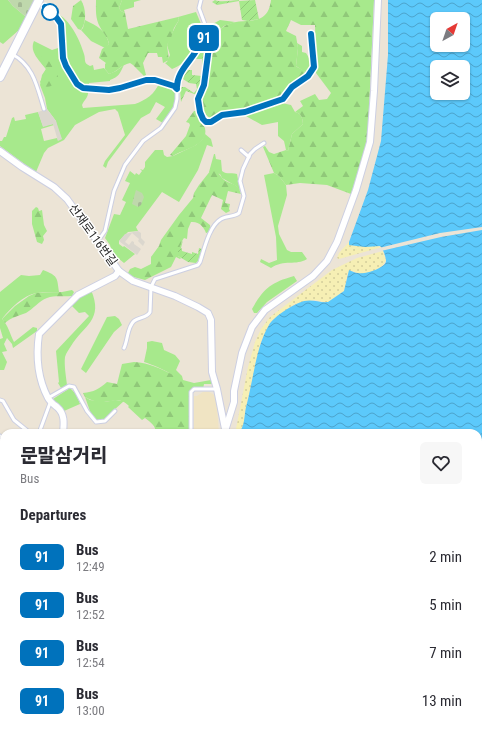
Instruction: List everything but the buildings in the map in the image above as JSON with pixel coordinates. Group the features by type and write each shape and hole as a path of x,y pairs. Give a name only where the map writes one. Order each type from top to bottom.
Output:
{"street":[{"path":"0,77 39,0"},
{"path":"226,429 234,402 234,391 242,353 252,327 265,310 313,276 327,261 337,242 356,190 370,142 378,0"},
{"name":"선재로116번길","path":"0,151 54,187 67,199 119,271 133,281 198,307 208,313 211,320 212,372 218,389"},
{"path":"63,429 64,420 62,413 49,400 41,383 38,365 39,334 78,295 114,276 119,271"},
{"path":"218,389 225,429"},
{"path":"221,404 234,402"}],"lane":[{"path":"96,240 100,238 105,231 114,192 126,165 142,141 161,128 175,108 178,80 182,70 197,50 206,33 206,27 200,15 199,8 201,0"},
{"path":"45,7 61,24 63,58 77,84 83,88 109,90 146,80 155,80 174,86 177,89"},
{"path":"204,37 209,43 209,47 204,85 198,99 198,106 203,119 206,122 211,122 222,115 245,112 283,99 292,87 308,76 314,67 311,34"},
{"path":"12,54 20,58 27,65 36,81 36,86 44,109"},
{"path":"124,348 131,325 134,321 149,315 151,287 155,279 198,265 209,234 218,220 239,213 244,196 240,181 243,169 255,149 264,143"},
{"path":"241,150 249,157"},
{"path":"40,429 49,400 69,386 74,387 87,411 96,422 105,421 115,412"},
{"path":"191,429 191,392 194,389 218,389"},
{"path":"0,400 3,401 14,420 25,429"}],"shaded area":[{"path":"47,109 56,121 62,139 58,141 53,124 43,127 38,112"},
{"path":"138,231 141,233 141,238 145,242 143,246 138,241 139,239 132,233 125,242 129,245 132,241 141,249 137,255 119,241 125,234"},
{"path":"203,392 209,392 216,396 219,429 194,429 194,396 197,396"}],"green space":[{"path":"0,0 8,0 26,17 19,30 3,44 0,42"},
{"path":"8,0 34,0 26,17"},
{"path":"81,0 85,15 81,30 78,29 71,19 73,6"},
{"path":"96,0 122,0 119,8 125,13 128,29 178,17 179,20 167,45 169,60 163,63 162,57 158,57 157,53 148,53 143,63 146,75 144,76 130,63 109,74 105,69 106,63 99,58 102,49 109,44 108,39 97,20"},
{"path":"122,0 141,0 134,2 134,7 124,10 125,13 119,8"},
{"path":"215,0 239,1 217,5 212,2"},
{"path":"255,0 259,19 248,21 242,20 239,1"},
{"path":"271,0 374,0 368,131 365,149 351,194 327,185 300,183 286,185 279,176 274,173 263,147 265,146 269,152 274,154 286,150 288,151 292,134 303,124 301,116 295,112 303,106 300,101 315,94 319,100 327,99 331,93 316,73 315,25 301,25 291,20 286,31 296,36 298,48 296,66 303,70 305,75 290,85 285,93 249,108 218,114 214,118 210,118 204,112 202,101 205,89 206,60 210,47 222,28 229,24 258,19 264,16 268,10"},
{"path":"196,12 204,31 203,34 187,59 172,69 165,63 170,55 167,45 179,20 178,17"},
{"path":"56,13 66,20 74,30 85,56 86,64 90,66 93,65 94,70 104,68 109,74 124,65 117,76 110,81 89,83 88,88 79,82 74,76 67,62 63,28"},
{"path":"85,20 97,27 106,35 109,44 105,48 91,41 81,30"},
{"path":"220,20 235,22 224,26 221,29 213,44 209,32 209,26"},
{"path":"34,41 52,50 61,47 65,67 71,80 76,86 88,91 87,97 82,105 83,108 135,104 150,96 159,83 174,90 175,99 173,108 163,123 156,119 165,107 156,102 150,113 141,118 108,162 106,168 103,166 105,161 125,135 118,112 115,109 99,112 75,125 64,140 48,148 44,153 36,172 0,146 0,141 6,137 12,118 14,117 15,121 26,119 25,115 38,112 43,126 54,125 41,129 44,141 57,138 58,141 56,121 47,109 40,85 42,75 46,69 34,53"},
{"path":"204,42 206,42 207,46 206,56 204,55 203,59 193,59"},
{"path":"297,43 302,46 302,52 306,53 310,61 310,67 305,75 305,72 296,66 298,48"},
{"path":"204,55 206,57 200,91 197,95 186,91 181,102 181,87 185,87 194,93 197,89 196,84 189,83 183,79 183,76 187,70 192,70 192,75 202,76 202,58"},
{"path":"42,56 48,59 58,76 53,85 48,87 42,85 40,82 46,69 40,61"},
{"path":"282,103 291,105 295,112 301,116 303,124 292,134 288,151 286,150 284,141 278,136 278,122 262,125 244,115"},
{"path":"194,111 197,111 205,128 203,139 194,146 173,156 170,155 186,136 190,125 186,122"},
{"path":"205,134 211,139 213,147 207,145 198,170 179,202 162,192 136,227 138,231 128,232 119,241 119,244 135,254 124,263 112,253 110,245 105,238 114,214 120,215 126,202 122,200 130,183 125,181 130,171 135,175 136,173 139,175 142,171 140,169 143,170 145,167 145,162 155,150 163,150 164,155 167,157 173,156 196,145 202,140"},
{"path":"214,154 216,159 221,160 222,171 237,174 240,191 236,186 222,178 220,174 209,172"},
{"path":"211,170 216,171 223,179 238,187 240,190 241,194 228,191 225,203 230,204 230,211 226,213 221,209 223,200 212,195 201,218 210,225 209,232 206,233 201,225 196,222 191,222 188,229 187,239 184,238 182,241 178,256 181,258 176,257 171,267 145,280 130,276 128,273 130,269 135,267 141,269 151,264 151,257 159,246 161,240 193,198 199,185"},
{"path":"274,173 279,176 286,185 287,195 278,226 279,234 287,250 291,252 302,252 307,259 299,262 276,265 271,268 260,262 261,259 269,263 277,260 276,237 264,175"},
{"path":"136,190 142,193 144,197 141,205 138,207 132,204"},
{"path":"36,207 39,211 42,210 44,225 47,231 43,236 44,240 42,244 37,242 32,224 32,211"},
{"path":"183,240 181,248 182,251 198,254 199,248 202,249 196,263 188,262 178,256 178,250"},
{"path":"43,270 52,274 56,278 59,292 37,293 27,296 13,307 2,319 14,342 33,327 37,328 37,331 13,348 12,344 7,338 4,344 7,351 2,352 7,362 4,370 0,370 0,339 3,338 0,328 0,292 21,275 40,275"},
{"path":"294,276 297,281 267,302 257,313 254,313 252,309 268,287 279,281"},
{"path":"72,290 74,292 72,296 50,297 41,301 26,313 5,323 2,319 15,306 36,293"},
{"path":"91,290 95,308 94,315 66,354 65,363 67,385 61,388 58,383 56,351 89,316 85,312 79,313 70,304 78,297"},
{"path":"115,316 119,319 122,325 114,332 86,373 81,369 107,317"},
{"path":"152,341 162,343 164,350 175,355 180,361 176,370 182,376 183,380 194,383 211,380 213,384 204,384 203,389 194,389 191,394 176,378 158,367 144,362 147,342"},
{"path":"134,362 159,368 168,372 184,383 189,389 191,395 191,429 155,429 151,423 145,418 142,420 123,401 117,400 99,402 85,397 83,393 96,390 107,382 117,384 122,364"},
{"path":"70,388 76,394 80,404 64,411 53,399"},
{"path":"85,397 90,400 105,402 115,400 124,401 104,419 96,420 91,414"}],"sand":[{"path":"349,242 350,245 354,246 382,247 339,259 337,258 339,253"},
{"path":"383,251 386,260 379,269 367,274 359,274 353,271 348,273 344,291 328,303 315,300 295,304 270,323 261,342 245,412 244,424 241,429 236,429 248,367 255,342 261,329 270,317 332,270 357,258"}],"water":[{"path":"388,0 482,0 482,429 241,429 261,343 269,325 275,318 304,301 310,300 328,302 344,291 349,270 357,273 365,273 385,264 385,255 380,246 365,247 349,245 368,190 381,141 388,55"}],"pier":[{"path":"482,227 482,230 441,237 381,251 379,248 440,233"}],"bus line":[{"name":"91","path":"45,7 61,24 63,58 66,66 77,84 88,90 109,90 146,80 155,80 174,86 177,89 178,80 182,70 197,50 204,37 207,39 209,47 204,85 198,99 200,112 206,122 211,122 222,115 254,110 283,99 292,87 308,76 314,67 311,34"}]}
